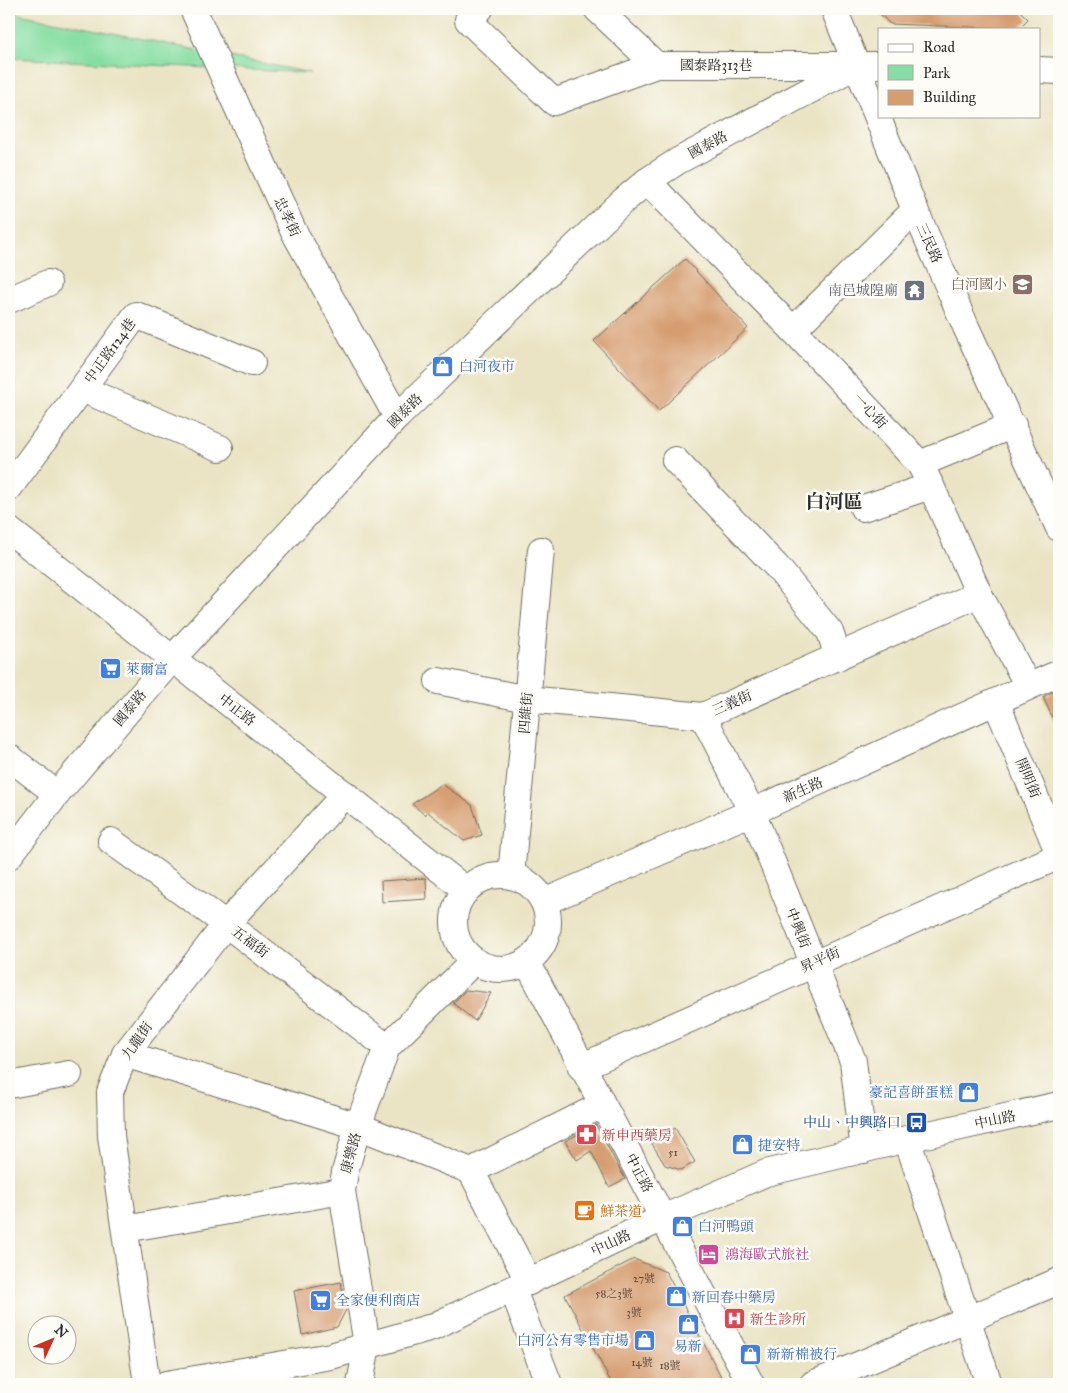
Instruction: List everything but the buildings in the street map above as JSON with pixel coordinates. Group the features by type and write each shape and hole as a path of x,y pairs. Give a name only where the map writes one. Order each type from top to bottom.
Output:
{"street":[{"name":"忠孝街","path":"194,9 293,230 397,417"},
{"path":"597,9 656,65"},
{"name":"三民路","path":"834,9 868,65 878,96"},
{"name":"國泰路313巷","path":"474,14 554,102 656,65 868,65"},
{"name":"國泰路","path":"9,856 58,794 172,660 397,417 622,202 647,181 678,161 868,65"},
{"path":"1040,70 1059,70"},
{"name":"三民路","path":"885,118 915,210 966,327 1013,424 1059,528"},
{"name":"一心街","path":"647,181 794,330 926,475 979,594 1028,686"},
{"path":"794,330 915,210"},
{"path":"9,300 48,283"},
{"name":"中正路124巷","path":"9,488 136,315 252,363"},
{"path":"82,390 220,448"},
{"path":"863,508 926,475 1013,424"},
{"path":"675,460 777,567 830,632 838,657"},
{"name":"中正路","path":"9,530 466,890"},
{"name":"四維街","path":"511,876 541,550"},
{"name":"三義街","path":"438,681 527,699 703,716 979,594"},
{"name":"新生路","path":"544,902 752,812 1059,673"},
{"name":"開明街","path":"996,702 1059,855"},
{"name":"中興街","path":"703,716 752,812 812,964 853,1061 864,1150"},
{"path":"9,756 58,794"},
{"name":"九龍街","path":"147,1384 111,1136 110,1092 126,1054 226,924 345,794"},
{"name":"五福街","path":"111,841 226,924 387,1047"},
{"name":"昇平街","path":"582,1067 1059,855"},
{"path":"511,876 524,881 536,890 544,902 548,915 545,942 527,962 514,968 500,970 486,968 464,952 457,940 454,914 458,901 466,890 476,882 487,877 511,876"},
{"name":"康樂路","path":"360,1384 367,1345 342,1191 345,1172 358,1126 387,1047 474,961"},
{"name":"中正路","path":"527,962 751,1384"},
{"path":"126,1054 358,1126 471,1171 521,1286 549,1384"},
{"path":"9,1085 69,1074"},
{"path":"471,1171 602,1105"},
{"name":"中山路","path":"166,1384 331,1356 432,1327 663,1218 766,1173 907,1139 1059,1106"},
{"path":"907,1139 989,1384"},
{"path":"124,1229 342,1191"},
{"path":"813,1384 1059,1281"}],"green space":[{"path":"9,12 310,73 9,58"}],"place":[{"name":"白河國小","path":"1023,284"},
{"name":"南邑城隍廟","path":"914,290"},
{"name":"白河夜市","path":"443,366"},
{"name":"萊爾富","path":"110,669"},
{"name":"豪記喜餅蛋糕","path":"969,1092"},
{"name":"中山、中興路口","path":"917,1122"},
{"name":"新申西藥房","path":"586,1135"},
{"name":"捷安特","path":"742,1145"},
{"name":"鮮茶道","path":"584,1211"},
{"name":"白河鴨頭","path":"682,1226"},
{"name":"鴻海歐式旅社","path":"709,1254"},
{"name":"新回春中藥房","path":"676,1297"},
{"name":"全家便利商店","path":"320,1300"},
{"name":"新生診所","path":"734,1319"},
{"name":"易新","path":"688,1324"},
{"name":"白河公有零售市場","path":"645,1340"},
{"name":"新新棉被行","path":"751,1354"}],"district":[{"name":"白河區","path":"834,501"}]}
